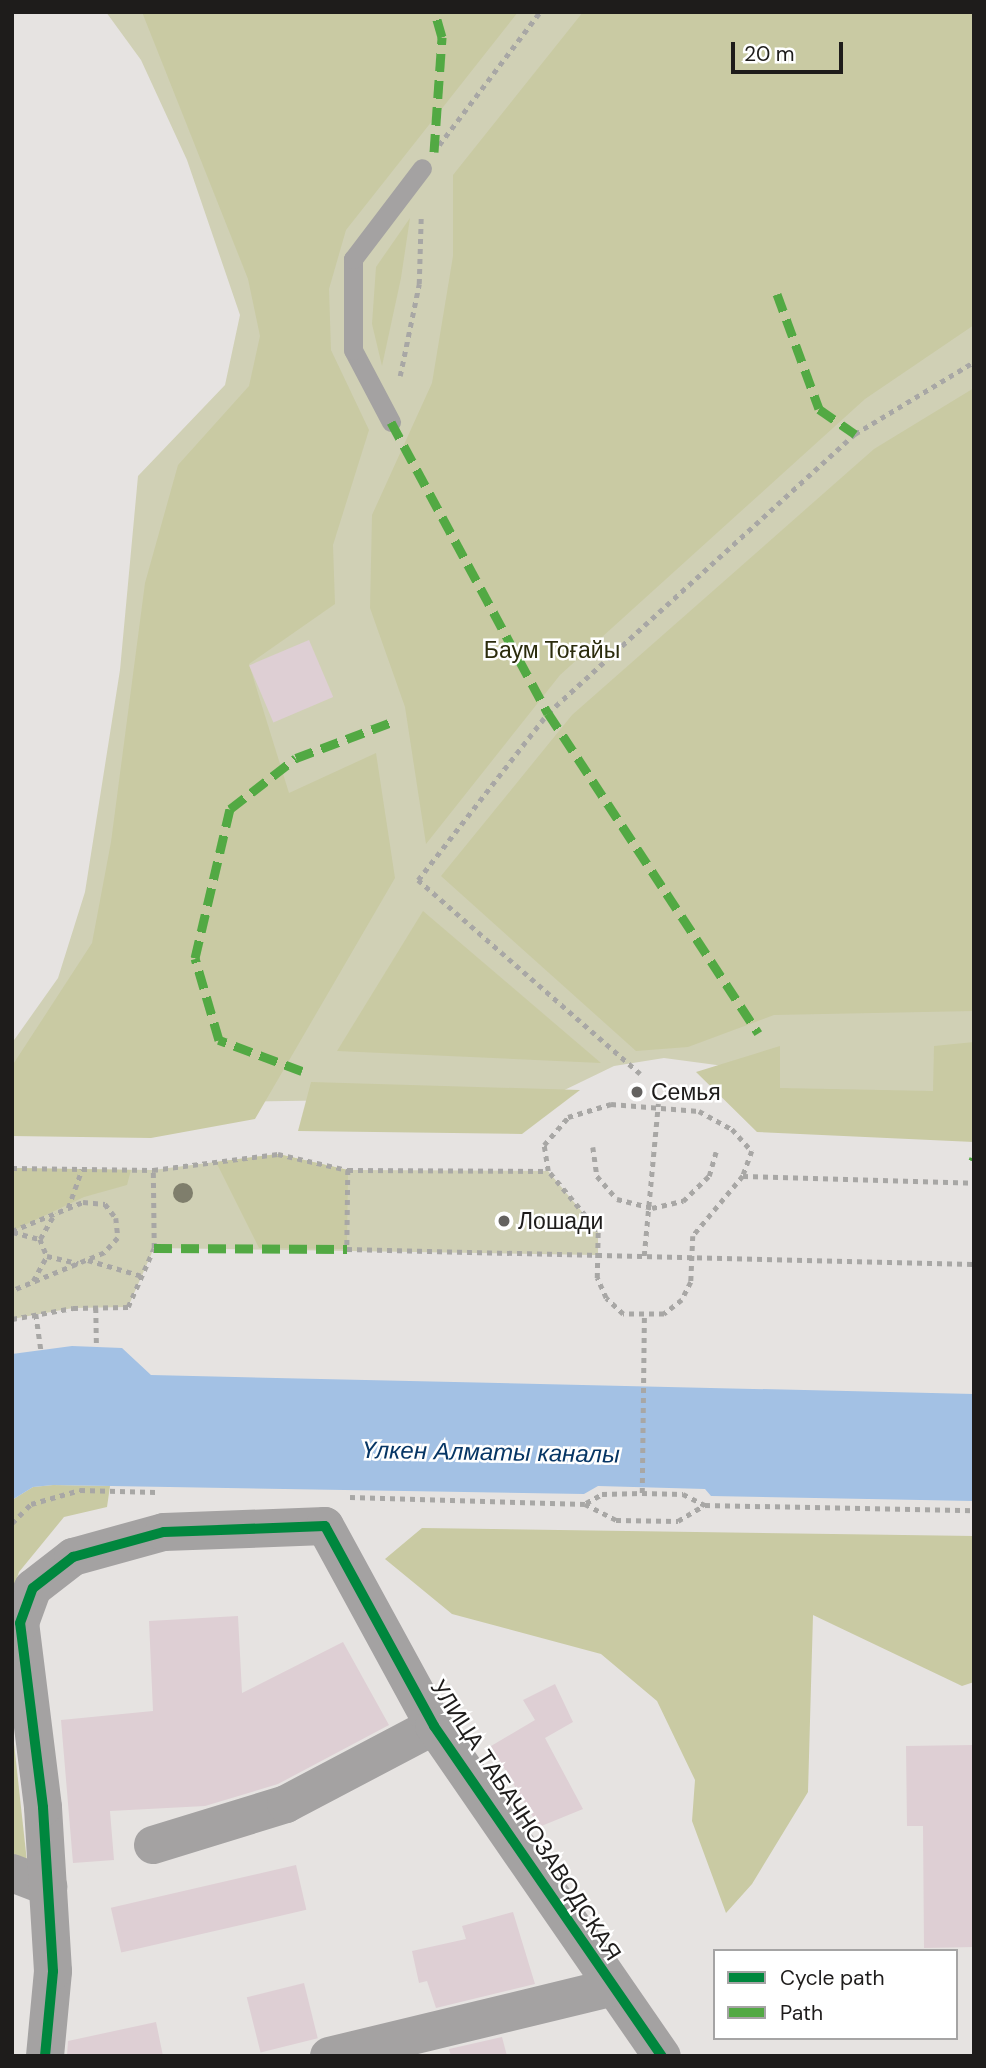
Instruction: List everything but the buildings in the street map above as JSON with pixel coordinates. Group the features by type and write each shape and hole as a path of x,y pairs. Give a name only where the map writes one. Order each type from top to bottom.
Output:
{"street":[{"path":"45,2056 53,1971 48,1887 20,1623 33,1588 73,1557 164,1532 332,1512"},
{"name":"УЛИЦА ТАБАЧНОЗАВОДСКАЯ","path":"332,1512 434,1726 550,1886 611,1987 662,2056"},
{"path":"153,1845 286,1804 434,1726"},
{"path":"12,1873 48,1887"},
{"path":"329,2056 370,2051 611,1987"}],"lane":[{"path":"391,422 353,350 353,259 422,168"}],"path":[{"path":"391,422 419,284 422,168 540,12"},
{"path":"640,1074 418,880 548,713 855,434 974,362"},
{"path":"611,1104 659,1104 699,1111 732,1129 752,1151 743,1176 693,1236 691,1282 682,1300 664,1314 644,1317 623,1314 606,1298 597,1279 598,1231 548,1171 544,1145 568,1117 611,1104"},
{"path":"645,1256 652,1208 659,1104"},
{"path":"593,1147 597,1176 617,1199 652,1208 683,1201 709,1176 716,1152"},
{"path":"12,1168 153,1170 278,1154 348,1170 548,1171"},
{"path":"67,1209 82,1169"},
{"path":"12,1319 36,1314 128,1307 154,1248 153,1170"},
{"path":"348,1170 347,1249 974,1264"},
{"path":"743,1176 974,1183"},
{"path":"12,1231 67,1209 105,1204 116,1219 118,1238 88,1260 12,1291"},
{"path":"40,1239 55,1213"},
{"path":"12,1231 40,1239"},
{"path":"40,1239 47,1256"},
{"path":"47,1256 79,1264"},
{"path":"32,1283 47,1256"},
{"path":"88,1260 142,1276"},
{"path":"96,1308 97,1347"},
{"path":"36,1314 41,1350"},
{"path":"642,1493 644,1317"},
{"path":"12,1523 31,1504 80,1490 162,1492"},
{"path":"332,1512 585,1504 602,1494 642,1493 683,1494 705,1505 974,1510"},
{"path":"585,1504 615,1520 678,1521 705,1505"}],"green space":[{"name":"Баум Тоғайы","path":"106,12 974,12 974,1100 779,1099 724,1066 664,1058 614,1066 550,1097 12,1105 12,1043 58,978 85,892 120,670 138,476 225,385 240,315 187,160 141,60"},
{"path":"142,12 518,12 346,230 329,289 331,350 369,430 333,545 335,604 249,664 289,793 376,753 395,878 255,1119 151,1138 12,1136 12,1066 92,943 111,842 145,583 178,465 249,386 260,336 248,279"},
{"path":"583,12 974,12 974,325 865,399 560,675 426,844 405,707 370,608 372,515 432,383 453,256 453,175"},
{"path":"410,218 401,278 382,366 372,324 376,267"},
{"path":"974,388 974,1011 774,1015 688,1047 636,1051 441,876 572,715 874,449"},
{"path":"423,911 601,1063 337,1051"},
{"path":"974,1042 974,1142 757,1132 696,1072 780,1046 780,1088 933,1091 934,1046"},
{"path":"311,1082 580,1090 522,1134 298,1131"},
{"path":"278,1154 348,1170 548,1171 598,1231 598,1255 154,1248 128,1307 73,1308 12,1319 12,1168 153,1170"},
{"path":"278,1154 348,1170 347,1249 259,1248 216,1162"},
{"path":"12,1168 131,1170 127,1185 84,1197 12,1231"},
{"path":"110,1486 107,1507 64,1517 19,1572 12,1593 12,1500 33,1487"},
{"path":"422,1528 974,1536 974,1682 962,1686 813,1615 808,1792 752,1884 726,1913 692,1821 695,1780 657,1701 601,1654 452,1614 385,1559"},
{"path":"12,1725 28,1871 12,1860"}],"water":[{"name":"Үлкен Алматы каналы","path":"72,1346 122,1348 151,1375 974,1394 974,1501 711,1496 705,1489 598,1486 584,1494 53,1485 33,1487 12,1500 12,1354"}],"marked path":[{"path":"434,152 442,37 435,12"},
{"path":"777,294 819,409 855,434"},
{"path":"391,422 548,713 758,1033"},
{"path":"302,1071 219,1040 195,958 230,809 296,758 392,722"},
{"path":"154,1248 347,1249"}],"cycle path":[{"path":"45,2056 53,1971 43,1807 20,1623 33,1588 73,1557 164,1532 325,1526 434,1726 662,2056"}],"place":[{"name":"Семья","path":"637,1092"},
{"name":"Лошади","path":"504,1221"}]}
